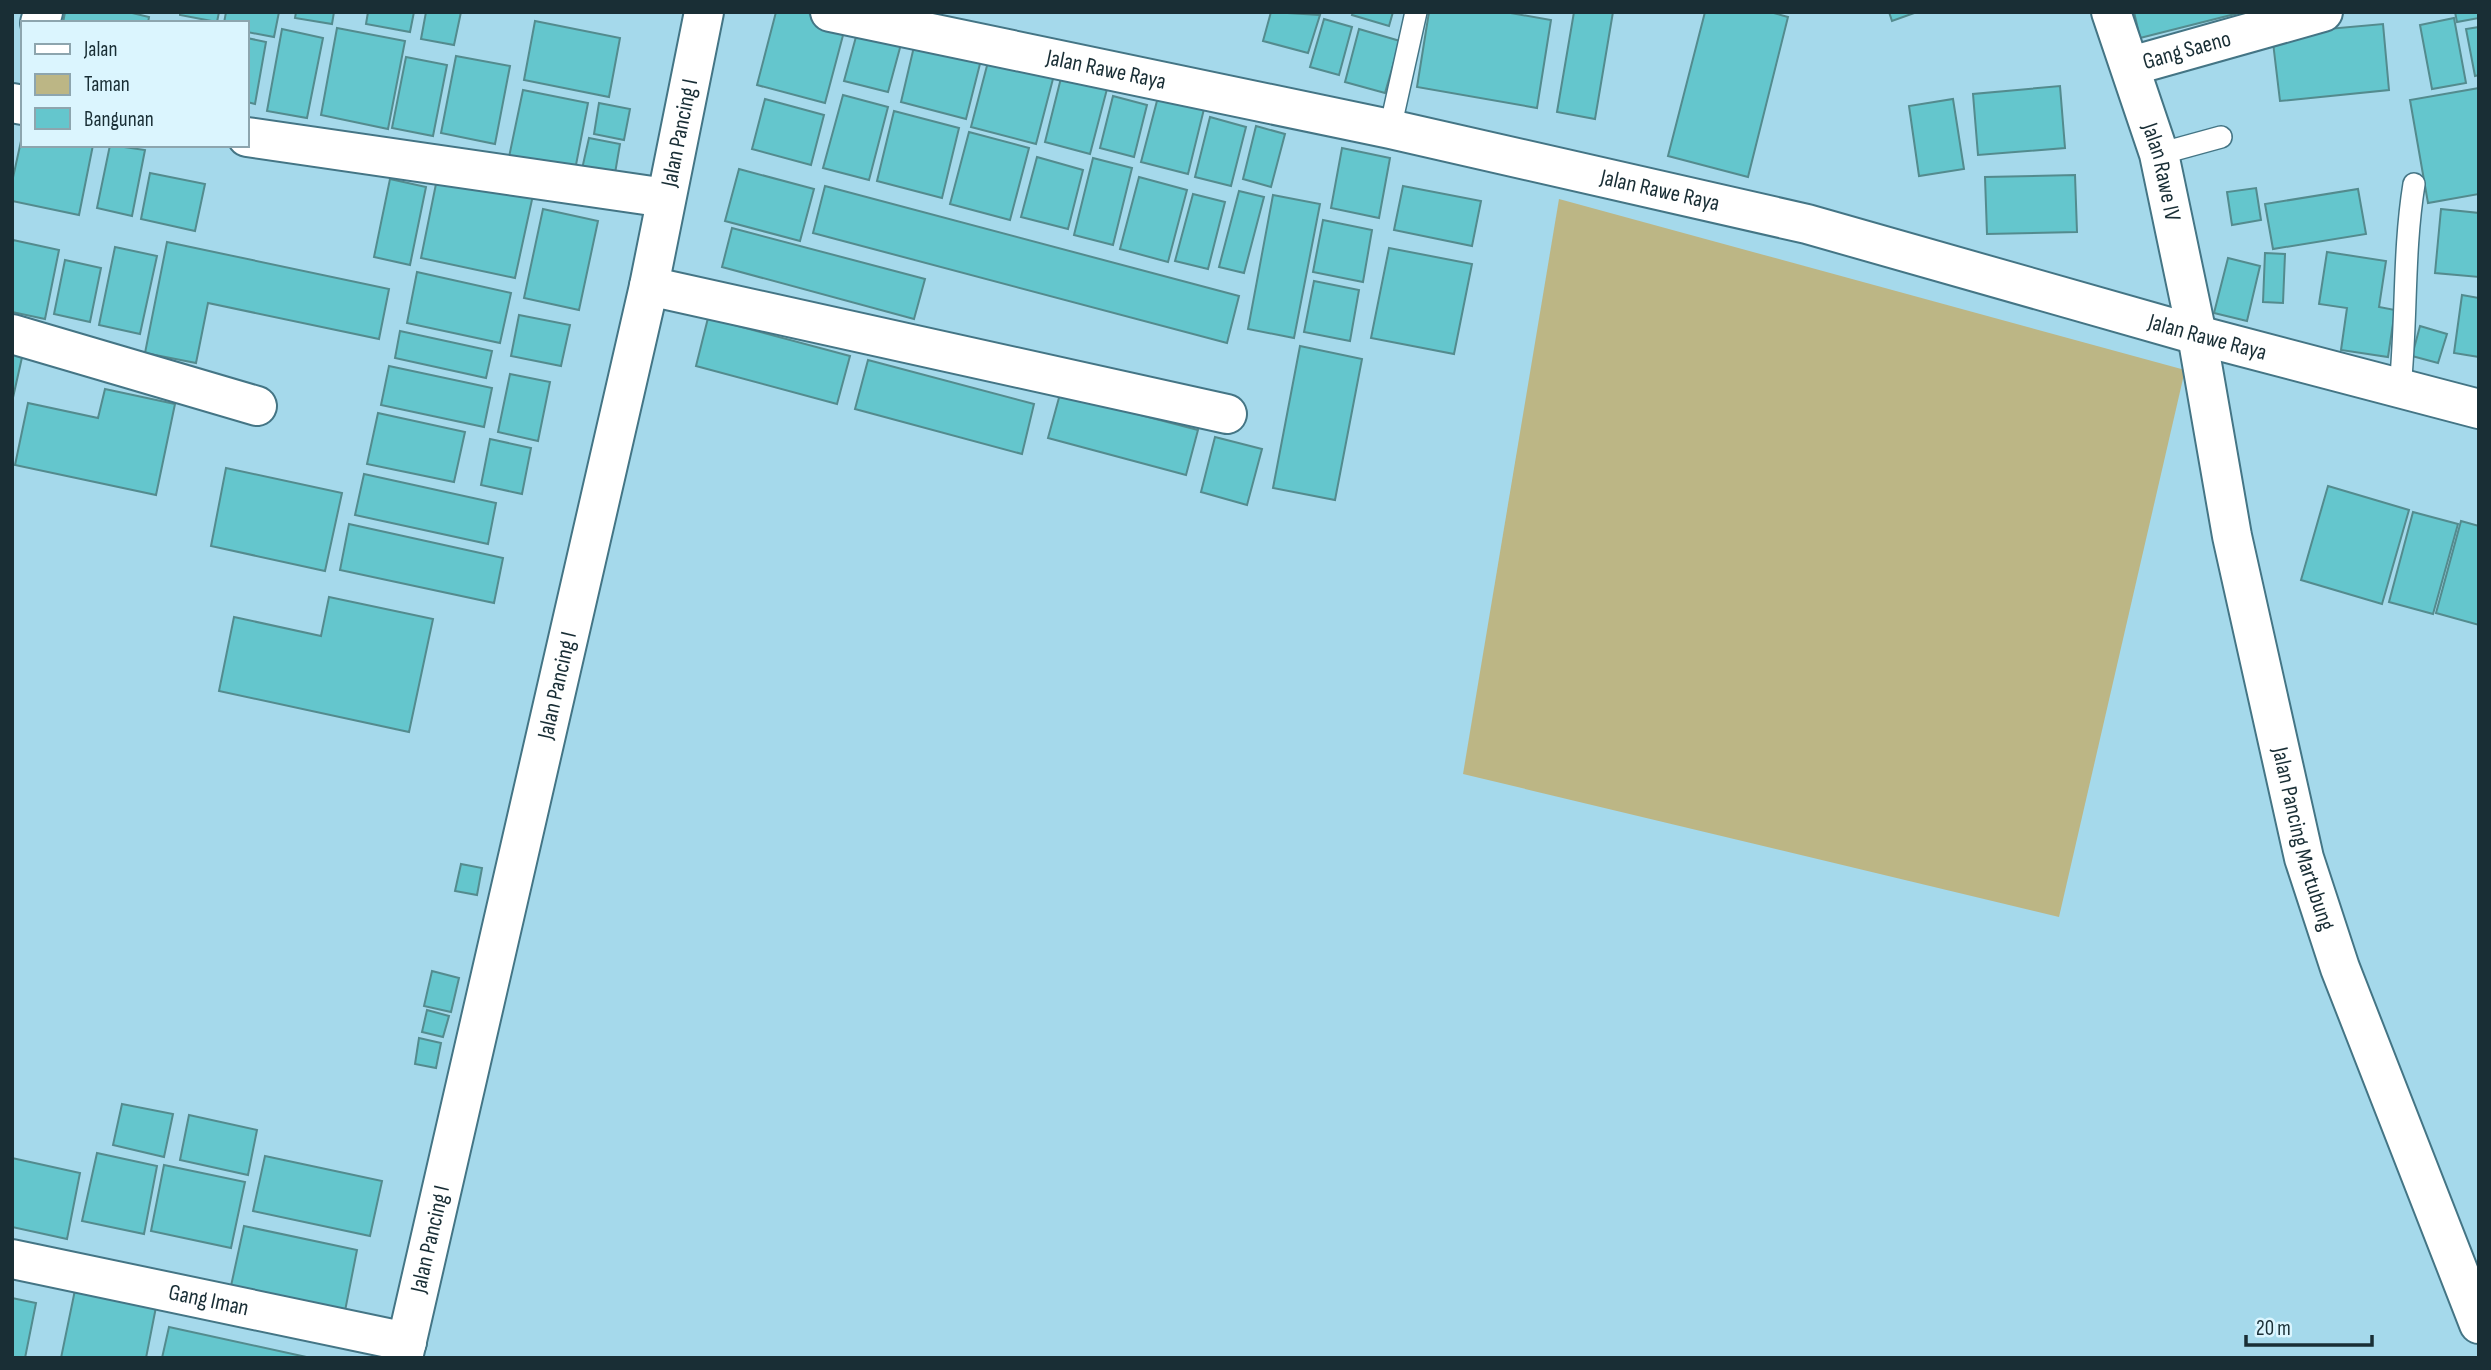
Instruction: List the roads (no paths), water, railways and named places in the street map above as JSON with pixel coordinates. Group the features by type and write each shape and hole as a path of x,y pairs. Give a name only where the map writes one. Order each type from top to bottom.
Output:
{"street":[{"name":"Jalan Pancing I","path":"405,1350 649,286 704,12"},
{"name":"Jalan Rawe Raya","path":"830,12 1390,130 1807,224 2197,335 2479,409"},
{"name":"Jalan Rawe IV","path":"2110,12 2131,66 2159,154 2197,335"},
{"name":"Gang Saeno","path":"2131,66 2323,12"},
{"path":"248,137 666,198"},
{"path":"649,286 1227,414"},
{"path":"12,334 257,406"},
{"name":"Jalan Pancing Martubung","path":"2197,335 2232,536 2304,858 2340,968 2479,1324"},
{"name":"Gang Iman","path":"12,1259 405,1350"}],"lane":[{"path":"1390,130 1416,12"},
{"path":"2159,154 2221,137"},
{"path":"2400,388 2406,321 2403,271 2414,184"}]}
